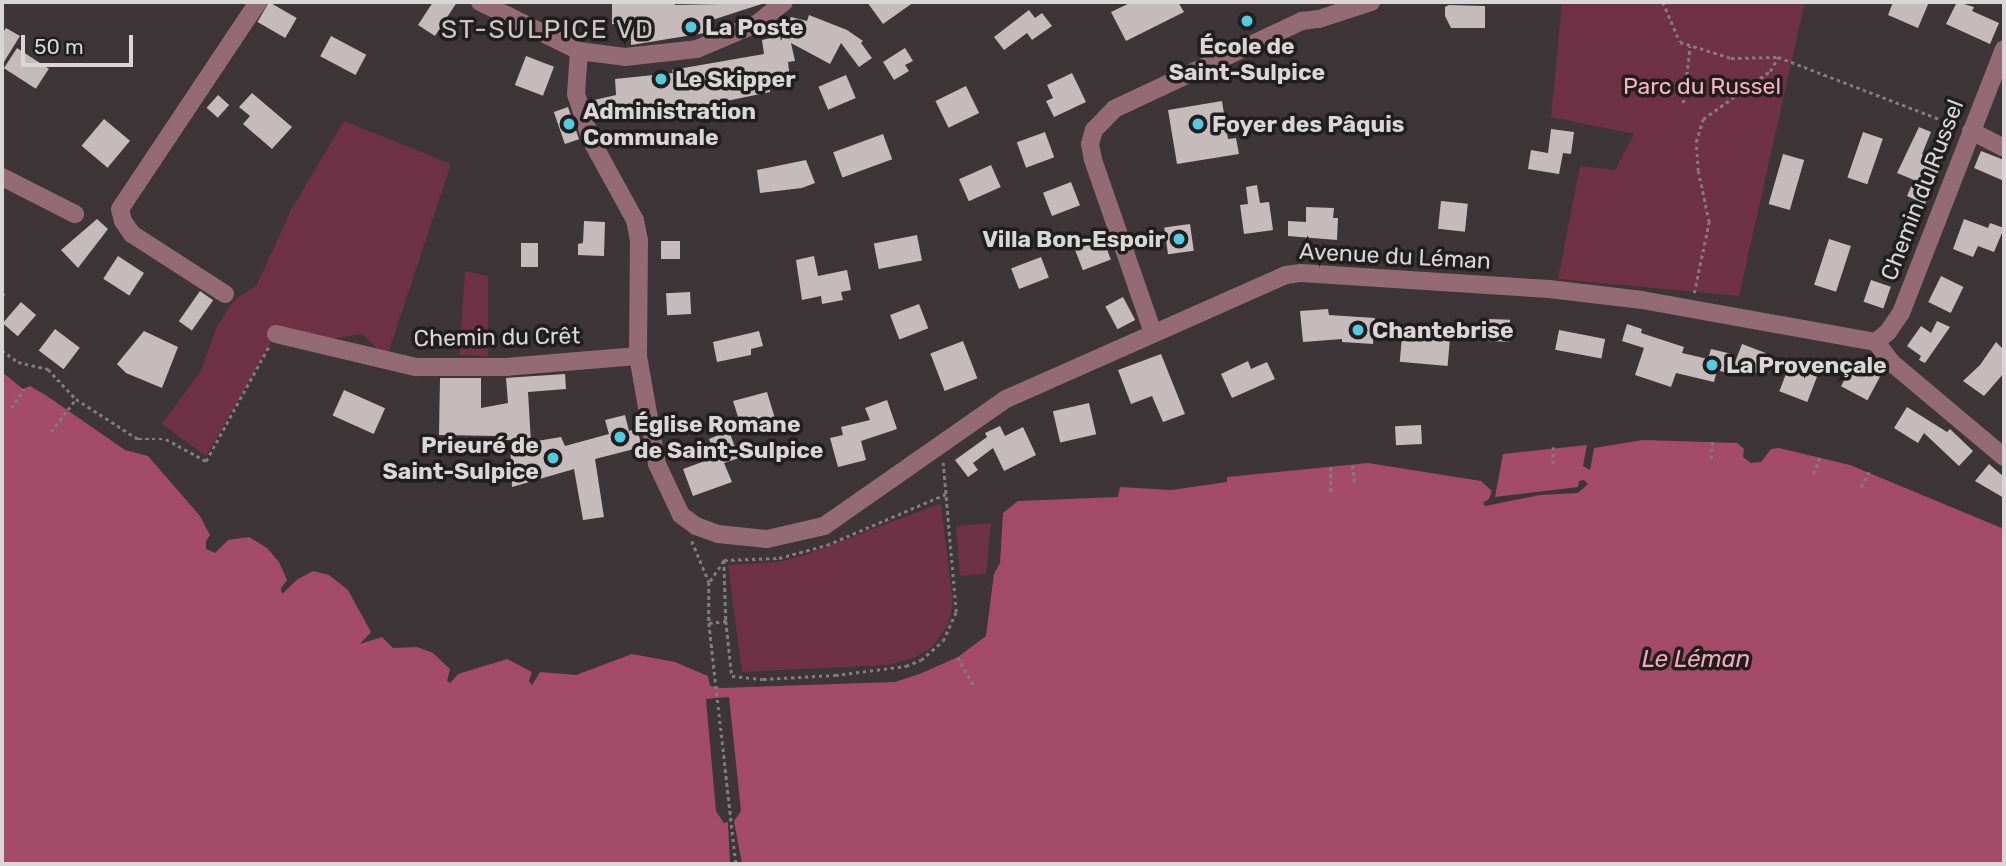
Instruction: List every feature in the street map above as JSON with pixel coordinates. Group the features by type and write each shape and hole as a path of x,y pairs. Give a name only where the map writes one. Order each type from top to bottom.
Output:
{"street":[{"path":"225,294 132,234 123,221 120,209 258,2"},
{"path":"480,2 579,51 645,57 697,49 758,23 784,2"},
{"path":"1153,333 1093,160 1090,144 1094,130 1114,109 1301,21 1319,19 1371,2"},
{"name":"Chemin du Russel","path":"1876,342 1901,313 1968,130 2004,49"},
{"path":"579,51 576,94 591,140 635,220 639,241 638,356 657,464 681,515"},
{"path":"1968,130 2004,148"},
{"path":"2,177 75,214"},
{"name":"Avenue du Léman","path":"681,515 696,526 718,534 767,540 799,534 831,522 1006,400 1286,275 1301,273 1549,289 1642,300 1876,342"},
{"name":"Chemin du Crêt","path":"276,334 416,367 506,367 638,356"},
{"path":"1876,342 1892,363 2004,457"}],"path":[{"path":"1663,2 1680,42 1731,58 1777,57 1968,130"},
{"path":"1683,103 1690,46"},
{"path":"1693,297 1709,222 1696,142 1703,119 1770,71 1777,57"},
{"path":"2,350 18,362 48,369 76,398 138,439 166,439 206,461 276,334"},
{"path":"11,408 24,389"},
{"path":"51,432 76,398"},
{"path":"1711,459 1713,441"},
{"path":"724,560 726,621 732,676 763,679 835,675 906,666 933,652 951,630 956,612 941,446"},
{"path":"1553,447 1553,464"},
{"path":"1813,474 1820,457"},
{"path":"1353,465 1355,485"},
{"path":"1331,467 1331,492"},
{"path":"1861,487 1869,472"},
{"path":"681,515 709,582 709,623 716,700 736,864"},
{"path":"709,623 726,621"},
{"path":"958,657 975,688"}],"green space":[{"name":"Parc du Russel","path":"1562,2 1805,2 1739,296 1558,279 1580,166 1615,170 1634,134 1551,117"},
{"path":"344,121 451,164 388,353 380,352 362,334 325,340 276,334 206,456 162,424 201,371 217,326 234,300 257,285 291,210"},
{"path":"465,271 488,276 488,356 459,355"},
{"path":"941,503 953,602 949,624 933,646 916,657 888,665 742,672 728,565 778,562 805,555"},
{"path":"991,523 986,574 960,576 956,526"}],"water":[{"name":"Le Léman","path":"2,372 23,389 30,386 47,396 125,450 148,456 200,516 210,535 206,541 206,549 215,553 228,540 249,537 267,548 279,562 287,580 281,588 282,594 298,579 313,571 329,575 348,590 371,632 360,644 382,637 393,648 417,647 433,653 450,669 447,681 450,683 458,674 507,659 532,672 529,681 532,685 540,672 576,675 632,654 675,662 708,676 710,686 722,688 895,682 958,657 986,636 994,574 1000,563 1003,513 1018,501 1118,497 1120,487 1171,490 1227,482 1227,477 1368,463 1481,481 1492,491 1489,499 1483,503 1485,506 1540,495 1578,493 1588,484 1584,480 1579,481 1578,487 1495,497 1503,454 1587,445 1583,466 1590,470 1594,448 1643,440 1737,443 1744,449 1743,457 1751,463 1761,462 1771,449 1779,448 1850,465 2004,529 2004,864 742,864 734,821 741,811 729,697 706,699 716,811 724,823 728,822 730,864 2,864"}],"building":[{"path":"269,2 297,18 285,38 258,22"},
{"path":"433,2 457,2 435,36 418,25"},
{"path":"612,2 674,2 675,5 765,3 706,22 705,33 631,45 631,24 612,24"},
{"path":"867,2 914,2 883,24"},
{"path":"1132,2 1178,2 1184,12 1126,41 1111,12"},
{"path":"1893,2 1929,2 1918,28 1888,15"},
{"path":"1957,2 1974,7 1972,11 1999,23 1990,44 1946,24"},
{"path":"1485,6 1485,28 1451,28 1445,16 1445,7"},
{"path":"1029,10 1035,18 1042,13 1052,26 1032,40 1027,33 1004,50 994,37"},
{"path":"809,15 847,30 863,41 861,43 872,58 859,67 841,43 830,64 791,43 795,61 788,62 790,79 770,85 770,92 707,105 709,117 680,121 677,105 643,110 642,106 593,110 590,101 616,95 615,79 673,73 672,70 764,54 762,40 780,36 781,41 791,17 807,21"},
{"path":"6,28 20,36 2,65 2,34"},
{"path":"331,36 366,55 356,75 320,56"},
{"path":"17,48 49,69 36,89 4,68"},
{"path":"905,48 913,61 905,65 909,71 894,80 883,62"},
{"name":"Administration Communale","path":"526,56 554,67 543,96 515,85"},
{"path":"1072,73 1086,102 1054,117 1046,101 1053,98 1047,85"},
{"path":"846,75 856,98 828,110 818,87"},
{"path":"966,86 979,113 949,128 935,101"},
{"path":"252,93 292,127 272,149 243,124 250,116 239,107"},
{"path":"218,95 229,105 218,118 207,108"},
{"name":"Foyer des Pâquis","path":"1222,101 1228,139 1236,138 1239,154 1177,164 1168,110"},
{"name":"Administration Communale","path":"568,107 579,139 565,144 554,112"},
{"path":"104,119 130,141 108,168 82,146"},
{"path":"1919,127 1931,132 1922,154 1942,162 1925,204 1907,196 1914,180 1897,173"},
{"path":"1551,129 1574,132 1571,154 1563,153 1559,174 1528,169 1531,150 1548,153"},
{"path":"1045,132 1054,157 1026,168 1017,142"},
{"path":"1863,132 1883,139 1867,184 1847,177"},
{"path":"883,134 892,159 842,177 833,152"},
{"path":"1981,151 2004,160 2004,181 1974,168"},
{"path":"1783,154 1804,160 1790,210 1769,204"},
{"path":"806,160 815,183 802,188 760,193 757,170"},
{"path":"991,165 1001,187 969,201 959,179"},
{"path":"1071,182 1080,205 1052,216 1043,193"},
{"path":"1257,185 1260,203 1269,202 1273,230 1244,234 1240,205 1248,204 1246,187"},
{"path":"1441,201 1468,204 1465,232 1438,229"},
{"path":"1306,207 1334,208 1333,218 1338,218 1337,240 1288,236 1288,221 1306,222"},
{"path":"97,219 108,229 78,268 61,250"},
{"path":"1964,219 1988,228 1990,223 2004,228 1994,252 1978,246 1973,257 1953,249"},
{"path":"584,221 605,222 604,256 578,255 578,244 583,243"},
{"name":"Villa Bon-Espoir","path":"1190,224 1194,251 1168,254 1164,228"},
{"path":"917,235 922,261 879,269 874,243"},
{"path":"1103,239 1111,260 1083,270 1075,250"},
{"path":"1829,239 1851,246 1836,292 1814,285"},
{"path":"661,241 680,241 680,259 661,259"},
{"path":"521,243 538,243 538,267 521,267"},
{"path":"118,256 144,273 129,296 103,279"},
{"path":"814,256 818,276 847,270 851,290 841,292 843,300 822,304 821,296 802,300 796,260"},
{"path":"1041,257 1049,278 1019,289 1011,268"},
{"path":"1941,276 1963,287 1951,313 1928,302"},
{"path":"1871,280 1891,287 1883,309 1864,302"},
{"path":"200,291 213,300 192,330 179,321"},
{"path":"690,292 691,314 667,315 666,293"},
{"path":"1123,297 1135,320 1118,329 1105,306"},
{"path":"21,302 36,315 18,336 3,323"},
{"path":"919,304 928,328 899,339 890,315"},
{"path":"1328,309 1329,315 1375,318 1373,344 1342,342 1342,339 1303,342 1300,311"},
{"path":"1487,319 1510,320 1509,342 1486,341"},
{"path":"1937,321 1950,327 1925,363 1919,360 1921,356 1907,346 1921,326 1931,333"},
{"path":"1627,324 1642,329 1641,333 1684,347 1682,353 1708,359 1711,349 1732,354 1727,373 1717,370 1714,382 1676,373 1671,387 1635,375 1644,348 1622,341"},
{"path":"1403,325 1451,329 1448,366 1400,362"},
{"path":"55,329 80,348 64,369 39,351"},
{"path":"1559,330 1605,339 1601,359 1555,350"},
{"path":"144,331 178,347 162,388 126,373 117,364"},
{"path":"759,331 763,346 751,349 751,355 717,362 713,342"},
{"path":"963,341 977,378 945,391 930,354"},
{"path":"1996,342 2004,350 2004,373 1984,396 1963,381 1980,365"},
{"path":"1742,344 1766,353 1758,374 1734,365"},
{"path":"1161,354 1185,414 1163,422 1152,396 1131,404 1118,370"},
{"path":"1856,358 1882,372 1867,400 1841,386"},
{"path":"1248,361 1251,369 1267,362 1275,379 1232,398 1221,374"},
{"path":"1789,366 1817,377 1807,402 1779,391"},
{"path":"565,374 566,389 528,392 531,442 561,437 565,446 609,434 605,420 625,415 629,431 637,429 642,447 595,459 604,517 583,520 574,469 512,487 510,440 499,440 499,436 439,435 440,378 481,378 481,408 508,403 506,378"},
{"path":"344,390 385,408 374,434 333,416"},
{"path":"767,392 777,425 756,431 753,419 740,423 733,401"},
{"path":"887,400 897,429 861,441 866,460 838,467 830,438 843,435 841,427 870,420 865,408"},
{"path":"1089,403 1096,434 1060,443 1053,411"},
{"path":"1907,407 1947,432 1950,429 1973,451 1959,466 1924,433 1918,443 1894,428"},
{"path":"1421,425 1422,444 1396,445 1395,426"},
{"path":"1000,426 1005,436 1023,427 1036,455 1004,471 993,448 973,463 978,470 968,477 955,460 987,437 985,433"},
{"path":"729,431 739,458 724,463 732,482 693,496 683,469 716,457 709,439"},
{"path":"1989,464 2004,477 2004,498 1975,481"}],"place":[{"name":"École de Saint-Sulpice","path":"1247,21"},
{"name":"La Poste","path":"691,27"},
{"name":"Le Skipper","path":"661,79"},
{"name":"Administration Communale","path":"569,124"},
{"name":"Foyer des Pâquis","path":"1198,124"},
{"name":"Villa Bon-Espoir","path":"1179,239"},
{"name":"Chantebrise","path":"1358,330"},
{"name":"La Provençale","path":"1712,365"},
{"name":"Église Romane de Saint-Sulpice","path":"620,437"},
{"name":"Prieuré de Saint-Sulpice","path":"553,458"}],"district":[{"name":"ST-SULPICE VD","path":"548,30"}]}
